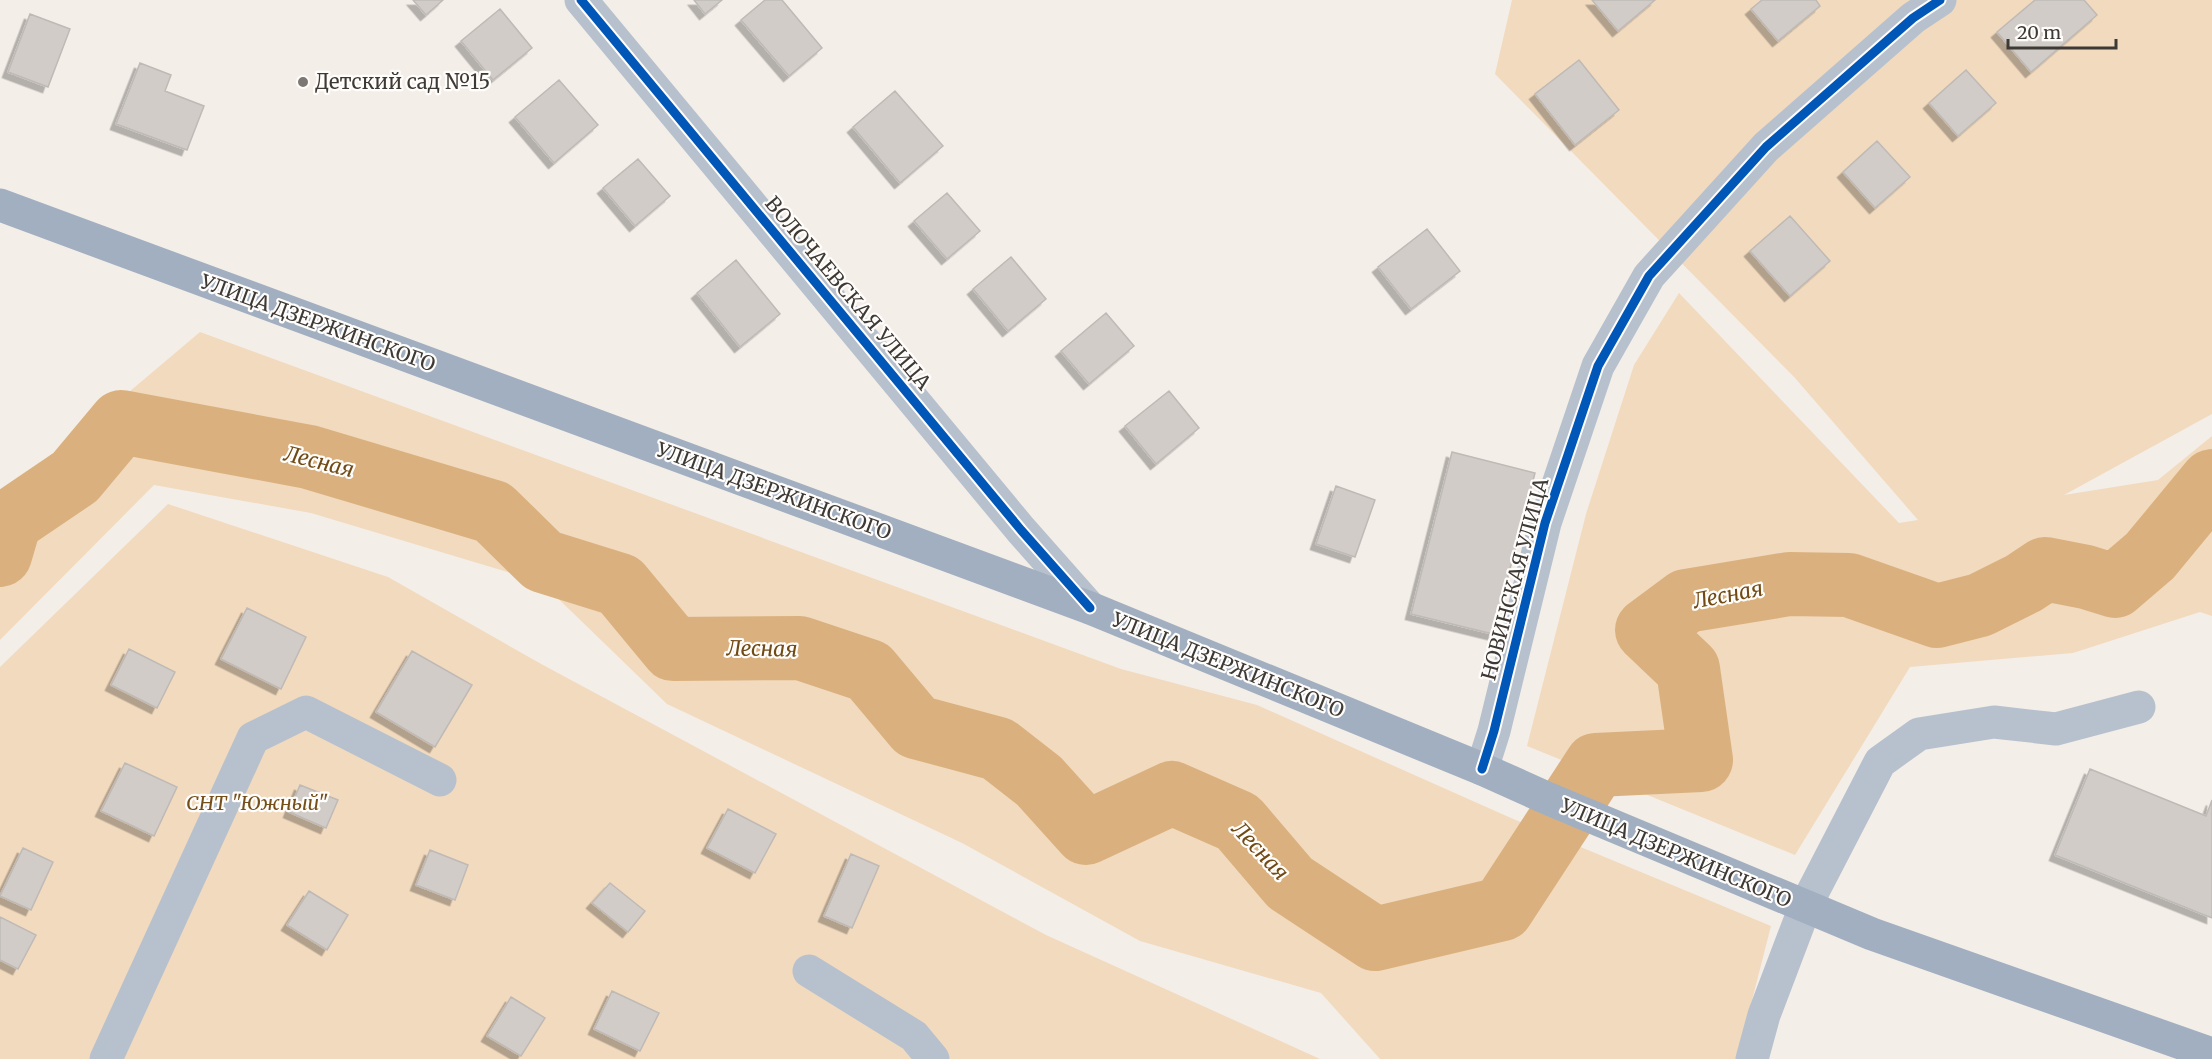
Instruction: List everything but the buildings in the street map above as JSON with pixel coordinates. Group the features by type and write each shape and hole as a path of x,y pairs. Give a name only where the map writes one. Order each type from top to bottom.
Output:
{"main road":[{"name":"УЛИЦА ДЗЕРЖИНСКОГО","path":"0,205 1090,608 1482,769 1872,934 2212,1054"}],"street":[{"name":"ВОЛОЧАЕВСКАЯ УЛИЦА","path":"580,0 1021,530 1090,608"},
{"name":"НОВИНСКАЯ УЛИЦА","path":"1482,769 1494,730 1545,523 1598,366 1649,276 1766,147 1913,18 1940,0"},
{"path":"1752,1059 1764,1015 1805,907 1880,762 1919,734 1994,722 2056,729 2139,707"},
{"path":"114,1057 253,738 306,712 440,780"},
{"path":"808,971 914,1036 933,1059"}],"green space":[{"path":"1512,0 2212,0 2212,414 2064,495 2158,480 2212,436 2212,616 2200,612 2073,653 1910,667 1795,855 1527,746 1586,514 1634,365 1679,293 1899,523 1918,520 1795,378 1495,74"},
{"path":"200,332 1121,669 1257,705 1511,818 1771,926 1737,1059 1380,1059 1321,993 1140,941 962,843 667,704 541,582 311,513 154,485 0,640 0,501"},
{"name":"СНТ \"Южный\"","path":"168,504 388,577 543,665 1046,935 1320,1059 0,1059 0,667"}],"waterway":[{"name":"Лесная","path":"0,555 10,521 75,477 121,422 309,457 493,512 543,561 620,585 673,649 800,648 869,671 916,727 998,749 1039,781 1086,833 1172,793 1238,822 1290,883 1375,939 1502,909 1596,765 1701,760 1688,669 1647,630 1686,601 1789,584 1849,585 1937,616 1980,605 2024,583 2045,569 2086,577 2115,586 2150,556 2212,481"}],"cycle path":[{"path":"581,0 1021,530 1090,608"},
{"path":"1482,769 1494,731 1545,523 1598,366 1649,276 1766,147 1913,18 1940,0"}],"place":[{"name":"Детский сад №15","path":"303,82"}]}
